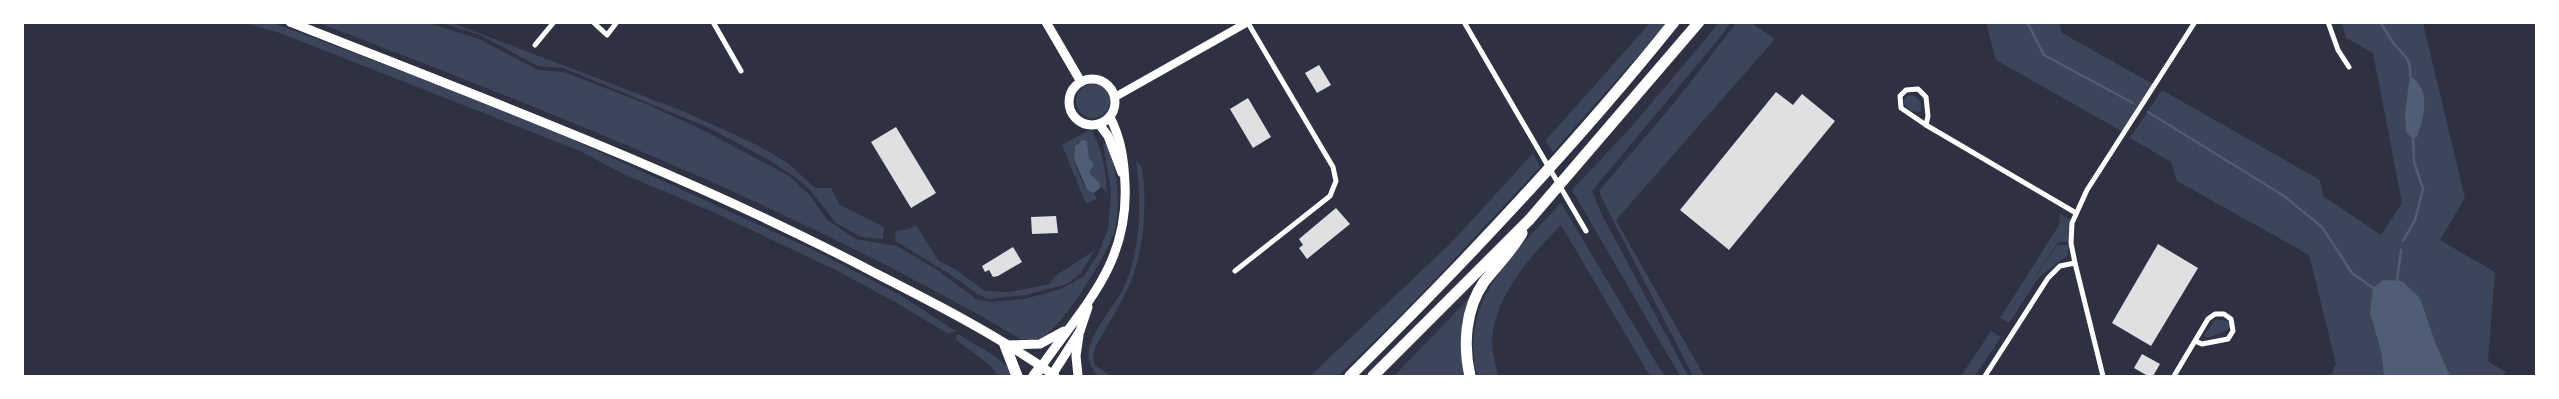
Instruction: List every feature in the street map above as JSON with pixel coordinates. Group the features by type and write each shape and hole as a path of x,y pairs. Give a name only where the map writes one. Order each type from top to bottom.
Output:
{"highway":[{"path":"1350,376 1499,224 1591,122 1674,22"},
{"path":"1373,376 1530,219 1699,22"},
{"path":"1470,376 1466,340 1476,301 1485,282 1514,247 1530,219"},
{"path":"1005,345 1017,376"}],"main road":[{"path":"290,22 517,110 772,222 903,287 1005,345 1038,372 1053,376 1080,331"},
{"path":"1046,22 1081,82"},
{"path":"1088,79 1101,80 1108,85 1115,96 1115,108 1110,117 1099,124 1090,125 1079,121 1070,109 1071,93 1081,82 1088,79"},
{"path":"1038,372 1091,300 1115,256 1122,235 1125,216 1123,152 1110,117"},
{"path":"1099,124 1108,136 1125,181"},
{"path":"1078,376 1076,356 1080,331 1091,300"},
{"path":"1005,345 1040,344 1071,326"}],"street":[{"path":"535,45 554,22"},
{"path":"593,22 607,35 617,22"},
{"path":"713,22 741,71"},
{"path":"1464,22 1526,125 1586,231"},
{"path":"2103,376 2071,243 2076,213 2087,190 2195,22"},
{"path":"2328,22 2338,50 2349,67"},
{"path":"1115,96 1248,23 1333,167 1336,181 1330,196 1235,271"},
{"path":"1926,125 1928,116 1926,97 1918,89 1906,90 1900,96 1900,108 1926,125 2076,213"},
{"path":"1985,376 2048,278 2060,266 2075,263"},
{"path":"2174,376 2195,341 2211,316 2220,313 2231,319 2233,332 2228,339 2202,344 2195,341"}],"shaded area":[{"path":"245,23 274,23 523,117 818,252 900,295 956,331 948,334 838,271 713,212 623,174 580,151 280,33"},
{"path":"319,23 429,23 479,39 538,70 564,72 644,103 699,128 789,176 810,195 827,220 856,239 897,246 936,269 976,299 990,302 1024,299 1061,289 1084,276 1098,254 1108,229 1111,192 1103,144 1107,143 1117,186 1118,208 1115,229 1096,269 1065,315 1041,338 1032,340 1021,339 937,292 765,206 588,129"},
{"path":"442,23 452,23 683,111 755,144 788,163 815,188 831,188 840,205 884,227 883,239 861,237 836,223 810,190 796,178 769,160 707,127 563,68 538,66 480,35"},
{"path":"1650,23 1667,23 1553,152 1545,141"},
{"path":"1719,23 1730,23 1592,191 1602,215 1688,376 1680,376 1572,190 1632,126"},
{"path":"1736,23 1751,23 1775,39 1616,220 1704,376 1693,376 1600,195 1600,190 1675,102"},
{"path":"1986,23 2059,23 2062,33 2153,84 2123,132 1996,60"},
{"path":"2342,23 2423,23 2465,198 2440,240 2495,272 2488,361 2506,372 2503,376 2330,376 2336,364 2309,255 2177,181 2171,162 2130,138 2162,90 2320,180 2323,196 2381,235 2402,203 2373,53 2346,38"},
{"path":"2410,76 2417,82 2424,96 2424,112 2420,129 2417,137 2413,139 2406,132 2405,113"},
{"path":"1093,84 1100,85 1105,89 1109,94 1109,108 1105,113 1100,117 1093,118 1086,117 1081,113 1077,108 1076,101 1077,94 1081,89 1086,85"},
{"path":"1909,95 1915,96 1921,103 1920,112 1910,111 1904,104 1904,99"},
{"path":"1091,129 1103,160 1107,193 1089,173 1094,164 1089,158 1088,146 1078,142 1074,154 1076,166 1087,190 1094,193 1097,199 1086,204 1062,145"},
{"path":"1083,140 1087,141 1089,158 1094,164 1089,173 1100,183 1100,188 1094,193 1087,190 1074,159 1075,146"},
{"path":"1533,153 1540,167 1390,325 1338,376 1310,376 1452,242"},
{"path":"1136,162 1141,165 1143,178 1144,223 1142,238 1132,279 1093,355 1095,365 1110,376 1098,376 1090,364 1089,349 1091,341 1123,289 1137,242 1139,194"},
{"path":"1561,203 1665,376 1650,376 1561,225 1527,263 1516,278 1499,309 1494,325 1492,342 1498,376 1477,376 1473,349 1476,324 1483,301 1494,280 1509,260"},
{"path":"2060,214 2071,220 2068,242 2058,242 2022,297 2057,245 2069,245 2068,255 2039,277 2009,323 2000,318 2059,225"},
{"path":"916,225 938,260 958,271 985,291 1009,292 1050,284 1055,276 1095,250 1081,273 1067,284 1026,295 989,299 977,294 951,275 895,241 896,231 909,229"},
{"path":"2383,280 2402,281 2420,298 2435,342 2450,376 2384,376 2381,351 2370,313 2373,288"},
{"path":"1474,293 1466,376 1394,376"},
{"path":"2216,319 2227,321 2230,324 2228,330 2207,338 2204,335"},
{"path":"1991,331 2001,337 1975,376 1961,376"},
{"path":"957,335 997,358 1015,376 998,376 989,365 956,339"}],"building":[{"path":"1319,65 1331,85 1317,93 1305,73"},
{"path":"1776,92 1793,105 1802,94 1835,121 1729,250 1680,210"},
{"path":"1248,98 1271,137 1253,148 1230,109"},
{"path":"896,127 936,193 911,208 871,142"},
{"path":"1336,208 1350,224 1307,259 1299,248 1303,245 1299,239"},
{"path":"1056,216 1058,233 1032,234 1031,217"},
{"path":"2158,244 2198,268 2151,346 2112,323"},
{"path":"1013,247 1022,262 998,276 993,277 989,270 985,272 982,266"},
{"path":"2142,354 2160,364 2153,376 2148,376 2134,368"}],"waterway":[{"path":"2027,22 2044,55 2133,103"},
{"path":"2380,22 2394,44 2406,58 2410,66 2410,76"},
{"path":"2148,112 2284,196 2322,227 2352,273 2373,288"},
{"path":"2403,241 2415,220 2423,189 2414,162 2413,139"},
{"path":"2397,281 2401,250"}]}
